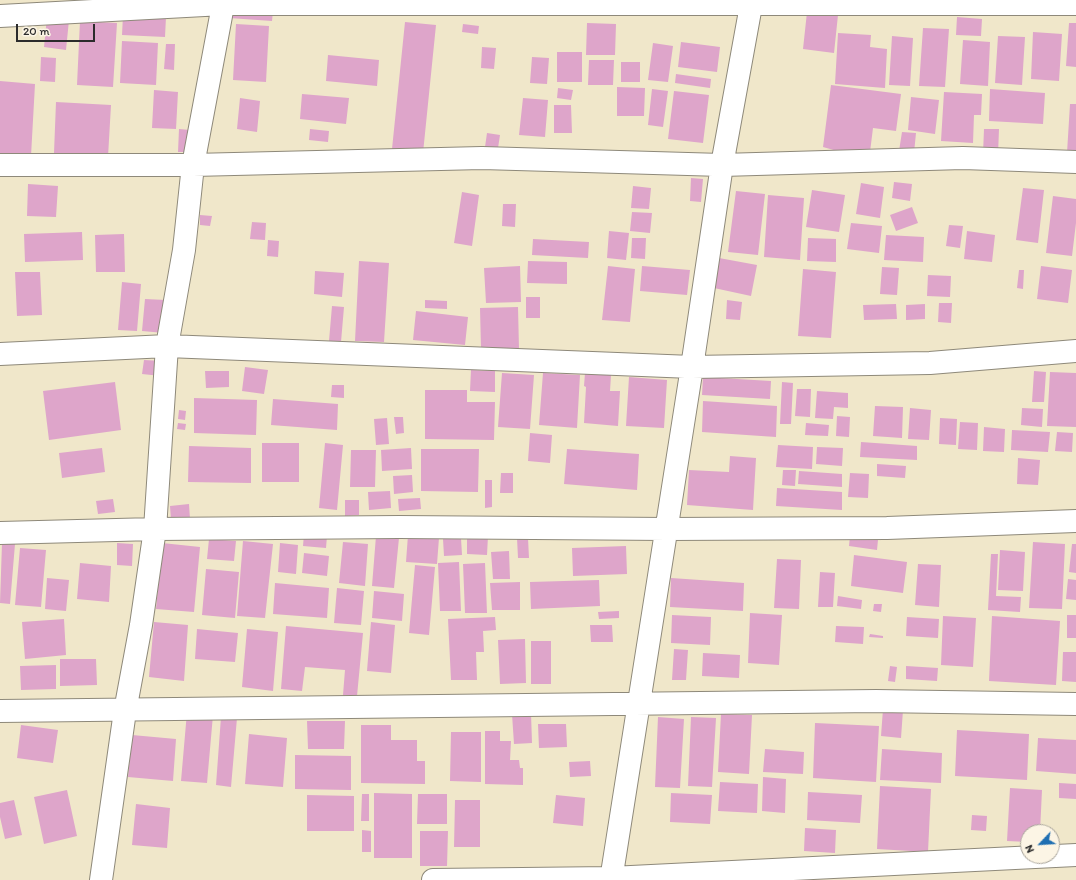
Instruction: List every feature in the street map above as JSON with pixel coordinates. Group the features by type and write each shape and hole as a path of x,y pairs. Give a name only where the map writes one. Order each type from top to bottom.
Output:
{"street":[{"path":"101,880 125,711 141,625 155,529 167,346 184,250 193,165 224,2"},
{"path":"0,16 224,2 751,2 1076,4"},
{"path":"611,879 667,529 722,165 751,2"},
{"path":"0,165 193,165 482,158 722,165 963,158 1076,162"},
{"path":"0,354 167,346 692,367 930,363 1076,351"},
{"path":"0,533 155,529 399,527 667,529 887,528 1076,521"},
{"path":"0,711 125,711 876,701 1076,704"},
{"path":"434,880 611,879 1076,855"}],"building":[{"path":"230,8 273,11 272,21 229,18"},
{"path":"807,12 838,15 834,53 803,49"},
{"path":"123,15 166,17 165,37 122,35"},
{"path":"47,17 69,20 66,50 44,47"},
{"path":"957,17 982,19 981,36 956,35"},
{"path":"80,21 117,23 113,87 77,85"},
{"path":"405,22 436,25 423,153 392,149"},
{"path":"587,23 616,24 615,55 586,55"},
{"path":"1069,23 1076,23 1076,67 1066,66"},
{"path":"236,24 269,26 266,82 233,80"},
{"path":"463,24 479,26 478,34 462,32"},
{"path":"923,28 949,29 945,87 919,86"},
{"path":"1033,32 1062,34 1059,81 1031,79"},
{"path":"838,33 871,35 870,47 887,49 885,88 835,84"},
{"path":"892,36 913,38 910,86 889,85"},
{"path":"998,36 1025,37 1022,85 995,83"},
{"path":"963,40 990,42 988,86 960,84"},
{"path":"122,41 158,43 156,85 120,83"},
{"path":"681,42 720,47 717,72 678,67"},
{"path":"653,43 673,46 668,82 648,80"},
{"path":"166,44 175,44 174,70 164,69"},
{"path":"482,47 496,48 494,69 481,68"},
{"path":"557,52 582,52 582,82 557,82"},
{"path":"328,55 379,60 377,86 326,81"},
{"path":"41,57 56,58 55,82 40,81"},
{"path":"532,57 549,58 547,84 530,83"},
{"path":"589,60 614,60 613,85 588,85"},
{"path":"621,62 640,62 640,82 621,82"},
{"path":"676,74 711,79 710,88 675,83"},
{"path":"0,81 35,84 31,156 0,154"},
{"path":"831,85 901,94 896,131 873,128 869,160 823,147"},
{"path":"617,87 645,88 644,116 617,116"},
{"path":"558,88 573,90 571,100 557,98"},
{"path":"652,89 668,91 663,127 648,125"},
{"path":"990,89 1045,93 1043,124 989,121"},
{"path":"154,90 178,92 176,129 152,128"},
{"path":"674,91 709,95 703,143 668,139"},
{"path":"944,92 982,94 981,115 974,115 973,143 941,141"},
{"path":"302,94 349,98 346,124 300,119"},
{"path":"911,97 939,100 935,134 908,130"},
{"path":"240,98 260,101 257,132 237,129"},
{"path":"523,98 548,100 545,137 519,135"},
{"path":"56,102 111,105 108,157 54,153"},
{"path":"1070,104 1076,104 1076,154 1067,153"},
{"path":"554,105 571,105 572,133 554,133"},
{"path":"179,129 190,130 188,152 178,152"},
{"path":"310,129 329,131 328,142 309,140"},
{"path":"984,129 999,129 998,155 983,154"},
{"path":"902,132 916,133 914,153 899,151"},
{"path":"487,133 500,135 498,148 485,147"},
{"path":"691,178 703,179 701,202 690,201"},
{"path":"894,182 912,184 910,201 892,198"},
{"path":"861,183 884,187 880,218 856,214"},
{"path":"28,184 58,186 56,217 27,216"},
{"path":"633,186 651,188 649,209 631,208"},
{"path":"1023,188 1044,190 1038,243 1016,240"},
{"path":"812,190 845,195 839,232 806,227"},
{"path":"736,191 765,194 758,255 728,252"},
{"path":"462,192 479,195 472,246 454,243"},
{"path":"768,195 804,198 800,260 764,257"},
{"path":"1053,196 1076,199 1076,223 1072,256 1046,253"},
{"path":"503,204 516,204 515,227 502,226"},
{"path":"912,207 918,223 896,231 890,215"},
{"path":"632,212 652,213 650,233 630,231"},
{"path":"200,215 212,216 210,226 200,225"},
{"path":"252,222 266,223 265,240 250,239"},
{"path":"851,223 882,226 879,253 847,249"},
{"path":"949,225 963,226 960,248 946,246"},
{"path":"609,231 629,233 626,260 607,258"},
{"path":"967,231 995,235 992,262 964,259"},
{"path":"82,232 83,260 25,262 24,234"},
{"path":"124,234 125,272 96,272 95,235"},
{"path":"886,235 924,237 923,262 884,260"},
{"path":"632,238 646,238 645,259 631,258"},
{"path":"808,238 836,239 836,262 807,261"},
{"path":"533,239 589,242 588,258 532,255"},
{"path":"268,240 279,241 278,257 267,256"},
{"path":"719,258 757,265 751,296 714,288"},
{"path":"359,261 389,263 384,342 355,341"},
{"path":"528,261 567,262 567,284 527,283"},
{"path":"520,266 521,302 486,303 484,268"},
{"path":"608,266 635,269 630,322 602,320"},
{"path":"642,266 690,270 687,295 640,291"},
{"path":"1041,266 1072,270 1068,303 1037,299"},
{"path":"882,267 899,268 897,295 880,294"},
{"path":"803,269 836,272 831,338 798,336"},
{"path":"1019,270 1024,270 1023,289 1017,288"},
{"path":"315,271 344,273 342,297 314,294"},
{"path":"15,272 40,272 42,315 17,316"},
{"path":"928,275 951,276 950,297 927,296"},
{"path":"122,282 141,284 137,331 118,330"},
{"path":"526,297 540,297 540,318 526,318"},
{"path":"145,299 166,300 164,333 142,331"},
{"path":"425,300 447,301 447,309 425,308"},
{"path":"727,300 742,302 740,320 726,319"},
{"path":"939,303 952,303 951,323 938,322"},
{"path":"896,304 897,319 864,320 863,305"},
{"path":"925,304 925,319 906,320 906,305"},
{"path":"332,306 344,307 341,342 329,341"},
{"path":"518,307 519,349 481,349 480,308"},
{"path":"416,311 468,317 465,345 413,340"},
{"path":"144,360 162,361 161,376 142,374"},
{"path":"245,367 268,370 264,394 242,391"},
{"path":"471,370 495,371 495,392 470,391"},
{"path":"205,371 229,371 229,387 206,388"},
{"path":"1034,371 1046,372 1044,402 1032,402"},
{"path":"1050,372 1076,373 1076,427 1047,426"},
{"path":"502,373 534,375 530,429 498,427"},
{"path":"543,373 580,375 577,428 539,425"},
{"path":"585,373 611,375 610,391 620,391 618,426 584,423 586,387 584,386"},
{"path":"629,377 667,380 664,428 626,426"},
{"path":"703,377 771,381 770,399 702,395"},
{"path":"115,382 121,430 49,440 43,391"},
{"path":"782,382 793,383 791,424 780,424"},
{"path":"332,385 344,385 344,398 331,397"},
{"path":"797,389 811,389 810,417 795,416"},
{"path":"425,390 467,390 467,402 495,402 494,440 425,439"},
{"path":"817,391 848,393 848,408 834,407 833,419 815,418"},
{"path":"194,398 257,400 256,435 194,433"},
{"path":"273,399 338,404 337,430 271,425"},
{"path":"703,401 777,406 776,437 702,432"},
{"path":"875,406 903,407 902,438 873,436"},
{"path":"910,408 931,410 929,440 908,439"},
{"path":"1022,408 1043,409 1042,427 1021,425"},
{"path":"179,410 186,411 185,420 178,419"},
{"path":"837,416 850,417 849,437 836,436"},
{"path":"394,417 403,417 404,433 396,434"},
{"path":"387,418 389,444 376,445 374,419"},
{"path":"940,418 957,419 956,445 939,444"},
{"path":"960,422 978,423 977,450 958,449"},
{"path":"178,423 186,424 185,430 177,429"},
{"path":"806,423 829,425 828,436 805,435"},
{"path":"984,427 1005,429 1004,452 983,451"},
{"path":"1012,430 1050,432 1048,452 1011,450"},
{"path":"1057,432 1073,433 1072,452 1055,451"},
{"path":"530,433 552,435 550,463 528,461"},
{"path":"861,442 917,446 917,460 860,457"},
{"path":"262,443 299,443 299,482 262,482"},
{"path":"325,443 343,445 337,510 319,508"},
{"path":"778,445 813,447 812,469 776,467"},
{"path":"189,446 251,448 251,483 188,482"},
{"path":"817,447 843,448 842,466 816,464"},
{"path":"102,448 105,472 62,478 59,453"},
{"path":"411,448 412,469 382,471 381,450"},
{"path":"421,449 479,449 478,492 421,491"},
{"path":"567,449 639,454 637,490 564,484"},
{"path":"351,450 376,450 375,487 350,487"},
{"path":"730,456 756,458 753,510 687,505 689,470 729,472"},
{"path":"1018,458 1040,460 1038,485 1017,484"},
{"path":"877,464 906,466 905,478 877,476"},
{"path":"783,470 796,470 795,486 782,485"},
{"path":"799,471 842,474 842,487 798,484"},
{"path":"501,473 513,473 513,493 500,493"},
{"path":"850,473 869,474 868,498 848,497"},
{"path":"412,475 413,492 394,494 393,476"},
{"path":"485,480 492,480 492,507 485,508"},
{"path":"777,488 842,492 842,510 776,506"},
{"path":"390,491 391,508 369,510 368,492"},
{"path":"420,498 421,509 399,511 398,499"},
{"path":"113,499 115,512 98,514 96,501"},
{"path":"345,500 359,500 359,515 345,516"},
{"path":"189,504 190,519 171,520 170,506"},
{"path":"304,534 327,536 326,548 303,546"},
{"path":"408,535 439,538 437,564 406,562"},
{"path":"376,536 399,538 394,588 372,586"},
{"path":"467,536 488,536 487,555 467,554"},
{"path":"850,536 878,540 877,550 849,546"},
{"path":"461,538 462,555 444,556 443,539"},
{"path":"517,538 528,538 529,558 518,558"},
{"path":"209,539 236,541 234,561 207,559"},
{"path":"243,541 273,544 265,618 237,616"},
{"path":"343,542 368,544 365,586 339,583"},
{"path":"1033,542 1065,544 1062,609 1029,608"},
{"path":"2,543 15,544 10,604 0,603"},
{"path":"117,543 133,544 132,566 117,565"},
{"path":"162,543 200,547 194,612 156,609"},
{"path":"280,543 298,545 296,574 278,572"},
{"path":"1072,544 1076,544 1076,573 1069,572"},
{"path":"626,546 627,574 573,576 572,548"},
{"path":"20,548 46,550 41,607 15,605"},
{"path":"1000,550 1025,552 1023,591 998,590"},
{"path":"509,551 510,579 493,579 491,552"},
{"path":"304,553 329,556 327,576 302,573"},
{"path":"991,554 998,554 996,596 1021,597 1020,612 988,610"},
{"path":"854,555 907,562 903,593 851,586"},
{"path":"777,559 801,560 799,609 774,608"},
{"path":"459,562 461,611 440,611 438,563"},
{"path":"80,563 111,566 109,602 77,599"},
{"path":"485,563 487,613 465,613 463,564"},
{"path":"918,564 941,565 939,607 915,605"},
{"path":"415,565 435,567 429,635 409,633"},
{"path":"206,569 239,572 235,618 202,615"},
{"path":"820,572 835,573 833,607 818,607"},
{"path":"47,578 69,580 66,611 45,609"},
{"path":"671,578 744,583 743,611 670,607"},
{"path":"1068,579 1076,580 1076,600 1066,599"},
{"path":"599,580 600,606 531,609 530,582"},
{"path":"520,582 520,610 492,610 490,583"},
{"path":"275,583 329,588 327,618 273,614"},
{"path":"337,588 364,591 361,625 334,623"},
{"path":"374,591 404,594 402,621 372,618"},
{"path":"838,596 862,600 861,609 837,606"},
{"path":"874,604 882,604 881,612 873,611"},
{"path":"619,611 619,618 599,619 598,612"},
{"path":"750,613 782,615 779,665 748,663"},
{"path":"672,615 711,617 710,645 671,643"},
{"path":"1067,615 1076,615 1076,638 1067,638"},
{"path":"943,616 976,618 973,667 941,665"},
{"path":"992,616 1060,621 1056,685 989,681"},
{"path":"495,617 496,630 483,631 484,652 476,652 477,680 451,680 448,619"},
{"path":"907,617 939,619 938,638 906,636"},
{"path":"64,619 66,655 25,659 22,622"},
{"path":"154,622 188,625 184,681 149,677"},
{"path":"371,622 395,625 391,673 367,671"},
{"path":"590,625 612,625 613,642 591,642"},
{"path":"286,626 363,633 357,696 343,695 345,670 305,667 302,691 281,689"},
{"path":"836,626 864,627 863,644 835,642"},
{"path":"197,629 238,633 235,662 195,659"},
{"path":"247,629 278,632 273,691 242,687"},
{"path":"870,634 883,636 883,638 869,637"},
{"path":"525,639 526,683 500,684 498,640"},
{"path":"531,641 551,641 551,684 531,684"},
{"path":"674,649 688,650 686,680 672,680"},
{"path":"1063,652 1076,652 1076,682 1062,681"},
{"path":"703,653 740,655 739,678 702,676"},
{"path":"60,659 96,659 97,685 60,686"},
{"path":"56,665 56,689 21,690 20,666"},
{"path":"890,666 897,667 895,682 888,681"},
{"path":"906,666 938,668 937,681 906,679"},
{"path":"883,709 903,710 901,738 881,736"},
{"path":"187,712 213,715 207,783 181,781"},
{"path":"531,713 532,743 514,744 512,714"},
{"path":"721,714 752,715 749,774 718,772"},
{"path":"221,717 237,718 231,787 216,785"},
{"path":"658,717 684,719 680,788 655,787"},
{"path":"691,717 716,718 712,787 688,786"},
{"path":"307,721 345,721 344,749 308,749"},
{"path":"815,723 879,726 876,782 813,778"},
{"path":"538,724 566,724 567,747 539,748"},
{"path":"21,725 58,730 53,763 17,758"},
{"path":"361,725 391,725 391,740 417,740 417,761 425,761 425,784 361,783"},
{"path":"957,730 1029,734 1027,780 955,776"},
{"path":"485,731 500,731 500,741 511,741 510,760 519,760 520,768 523,768 523,785 485,784"},
{"path":"451,732 481,732 481,782 450,781"},
{"path":"249,734 287,738 283,787 245,784"},
{"path":"132,735 176,739 173,781 128,777"},
{"path":"1038,738 1076,740 1076,774 1036,771"},
{"path":"765,749 804,752 803,774 763,772"},
{"path":"882,749 942,753 941,783 880,780"},
{"path":"295,755 351,756 351,790 295,789"},
{"path":"590,761 591,776 570,777 569,762"},
{"path":"763,777 786,779 785,813 762,811"},
{"path":"720,782 758,784 757,813 718,811"},
{"path":"1059,783 1076,784 1076,799 1059,798"},
{"path":"880,786 931,789 928,852 877,849"},
{"path":"1010,788 1042,790 1040,824 1020,824 1020,842 1007,841"},
{"path":"67,790 77,836 44,844 34,797"},
{"path":"808,792 862,795 860,823 807,820"},
{"path":"374,793 412,794 412,858 374,858"},
{"path":"671,793 712,795 710,824 670,822"},
{"path":"362,794 369,794 369,821 361,821"},
{"path":"418,794 447,794 447,824 417,824"},
{"path":"307,795 354,796 354,831 307,831"},
{"path":"556,795 585,798 583,826 553,823"},
{"path":"14,800 22,835 5,839 0,817 0,803"},
{"path":"455,800 480,800 480,847 454,847"},
{"path":"136,804 170,808 167,848 132,845"},
{"path":"972,815 987,816 986,831 971,830"},
{"path":"805,828 836,830 835,853 804,851"},
{"path":"362,830 371,831 371,852 362,852"},
{"path":"420,831 448,831 447,866 420,866"}]}
